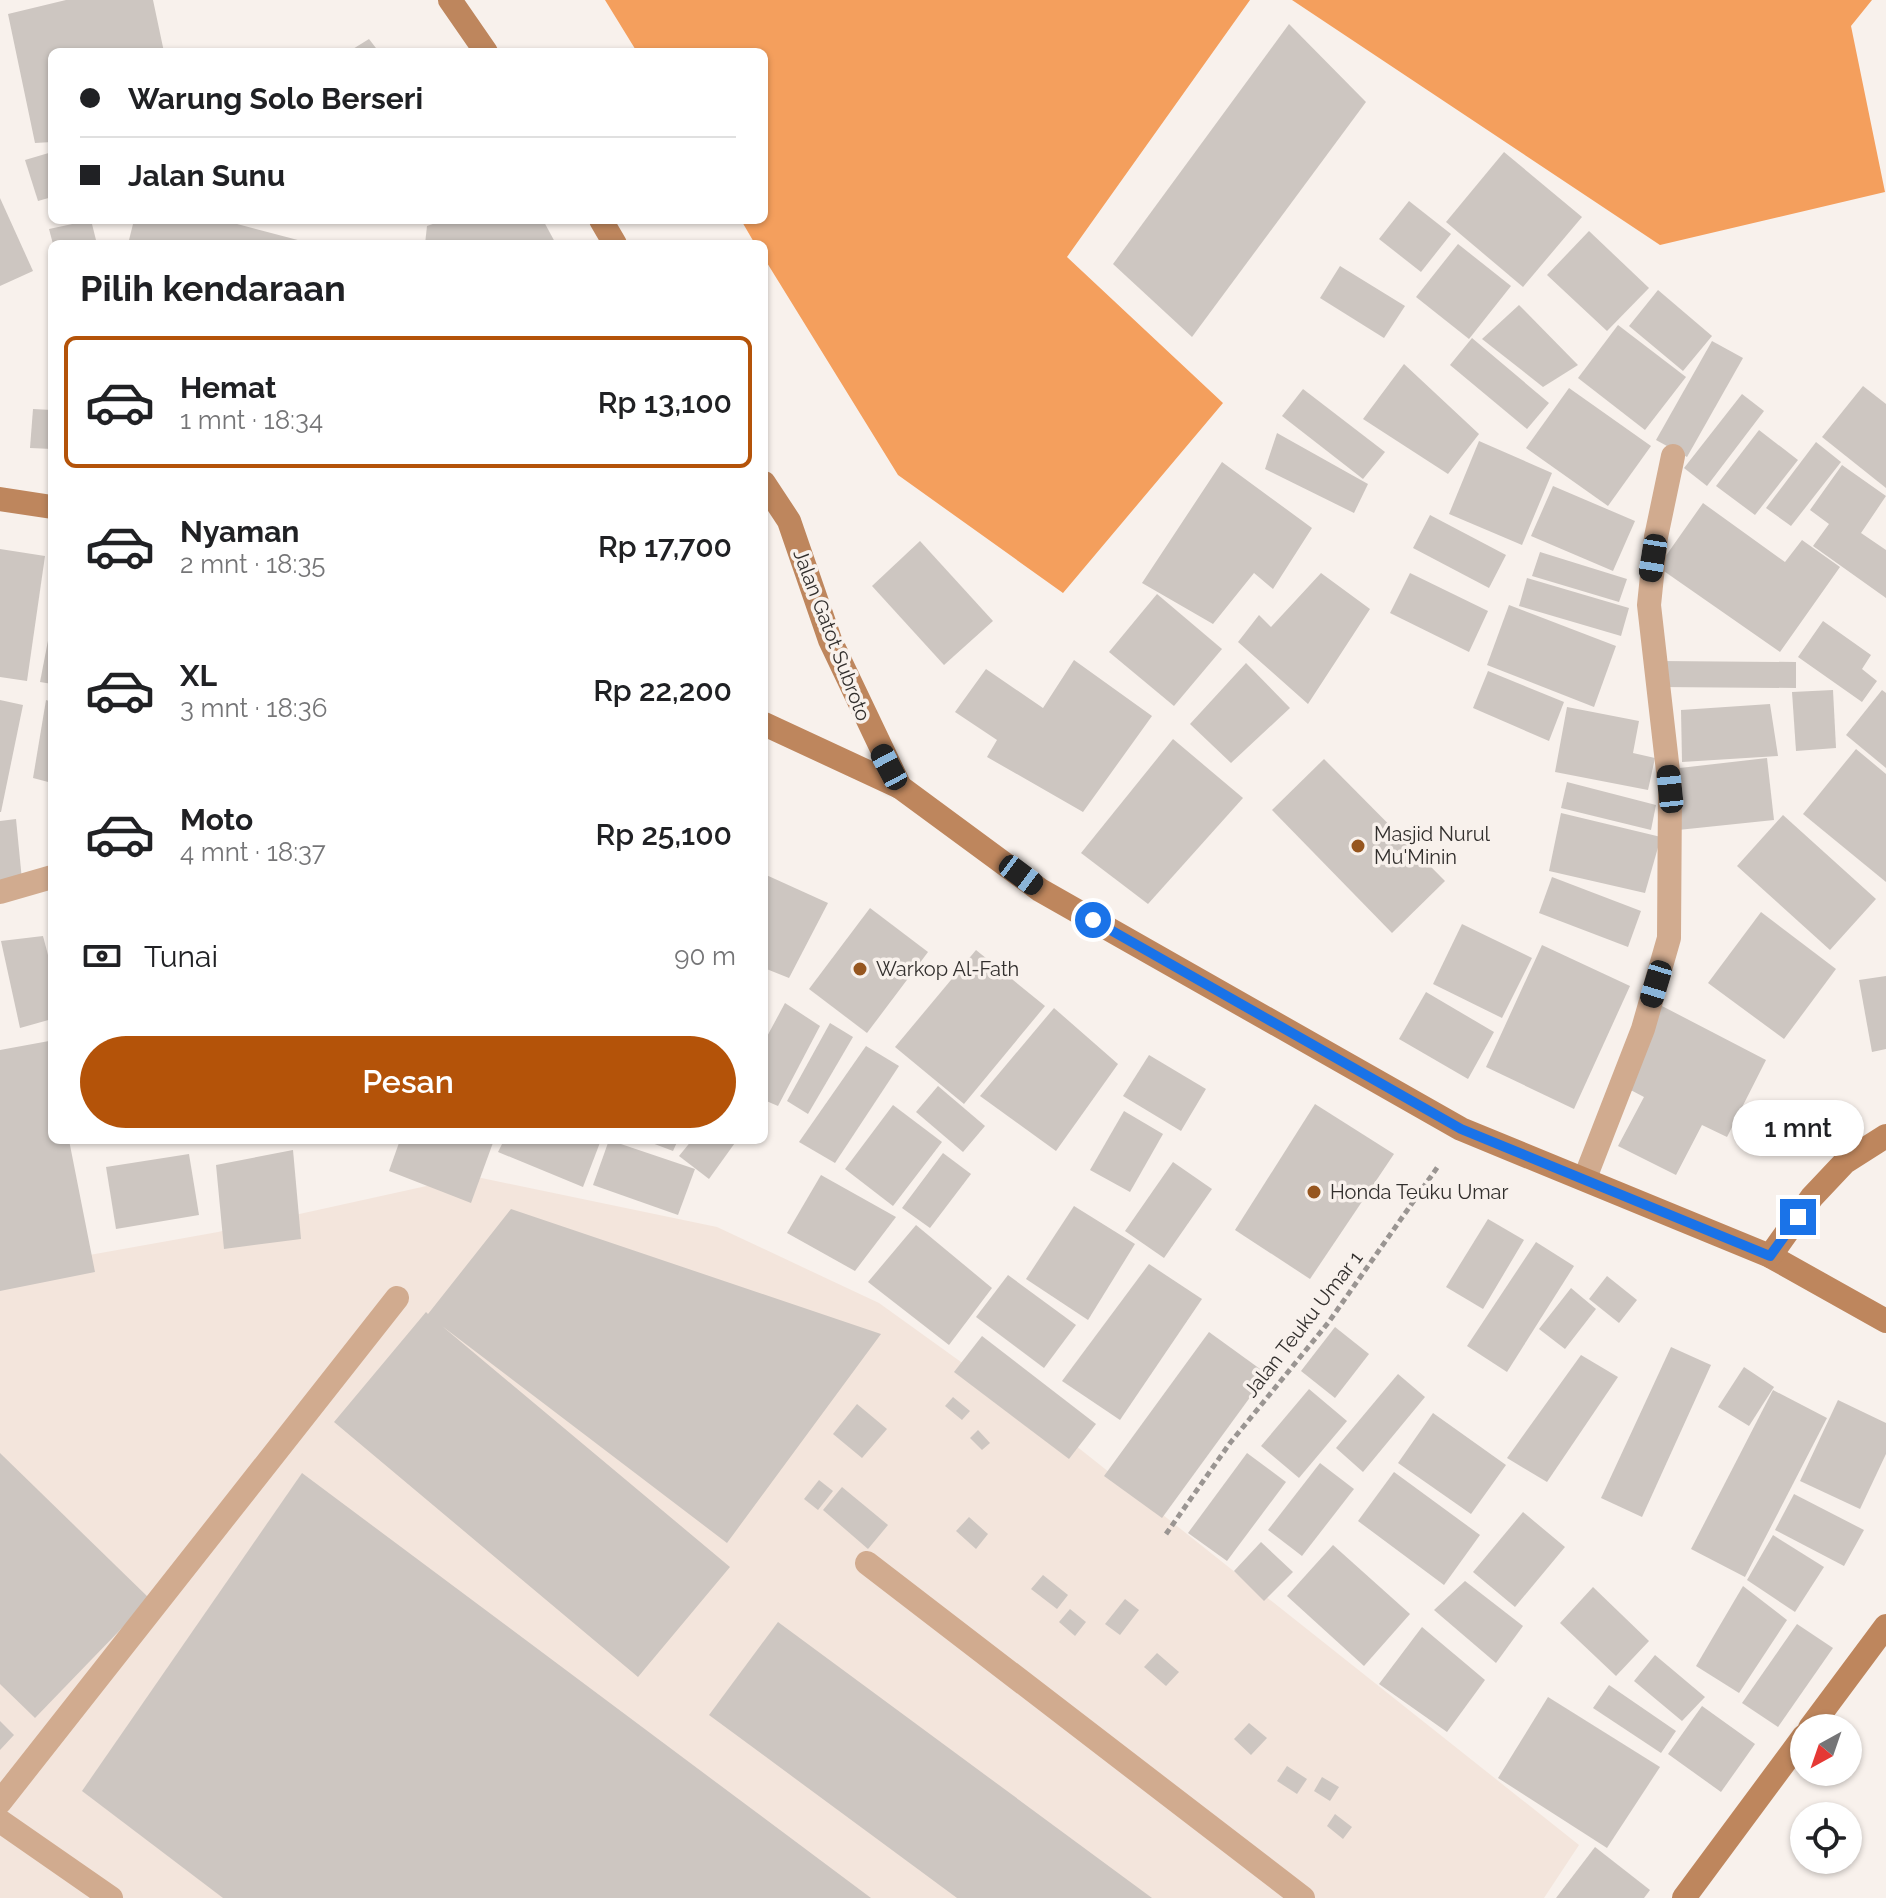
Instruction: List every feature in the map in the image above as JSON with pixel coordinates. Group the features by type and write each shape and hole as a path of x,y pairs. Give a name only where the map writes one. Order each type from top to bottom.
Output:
{"main road":[{"path":"450,0 483,48"},
{"name":"Jalan Gatot Subroto","path":"768,489 789,521 830,640 867,726 900,787"},
{"path":"0,499 48,506"},
{"path":"768,726 900,787 1040,890 1461,1129 1770,1256 1838,1291 1886,1321"},
{"path":"1770,1256 1812,1197 1845,1162 1886,1136"},
{"path":"1838,1291 1886,1308"},
{"path":"1820,1714 1886,1626"},
{"path":"1684,1898 1790,1755"}],"street":[{"path":"1585,1178 1643,1029 1669,938 1670,789 1649,605 1656,537 1673,456"},
{"path":"0,892 48,878"},
{"path":"0,1802 397,1298"},
{"path":"867,1563 1303,1898"},
{"path":"0,1821 111,1898"}],"path":[{"name":"Jalan Teuku Umar 1","path":"1166,1534 1230,1443 1328,1323 1427,1185 1461,1129"}],"shaded area":[{"path":"605,0 1250,0 1067,257 1223,403 1063,593 898,475 768,264 768,240 753,240 743,224 768,224 768,48 635,48"},
{"path":"1292,0 1872,0 1851,26 1885,192 1660,245"},
{"path":"472,1176 717,1227 879,1303 1061,1434 1579,1845 1544,1898 0,1898 0,1271 218,1232"}],"building":[{"path":"66,0 153,0 163,48 48,48 48,142 35,143 8,14"},
{"path":"1289,24 1366,102 1192,337 1113,264"},
{"path":"369,39 376,48 354,48"},
{"path":"1504,152 1582,217 1523,287 1446,222"},
{"path":"48,153 48,198 38,201 25,160"},
{"path":"0,198 33,271 0,286"},
{"path":"1409,201 1451,234 1421,272 1379,239"},
{"path":"92,224 96,240 52,240 49,229"},
{"path":"133,224 237,224 298,240 129,240"},
{"path":"545,224 554,240 425,240 427,226"},
{"path":"1589,231 1649,288 1607,331 1547,275"},
{"path":"1458,244 1511,286 1469,339 1416,297"},
{"path":"1340,266 1405,306 1384,338 1320,298"},
{"path":"1658,290 1712,336 1683,371 1629,326"},
{"path":"1519,305 1578,365 1543,387 1482,339"},
{"path":"1618,325 1686,377 1645,430 1578,378"},
{"path":"1472,338 1549,403 1527,429 1450,365"},
{"path":"1712,341 1743,358 1687,457 1656,440"},
{"path":"1404,364 1479,434 1448,474 1363,419"},
{"path":"1863,386 1886,404 1886,488 1822,437"},
{"path":"1569,388 1651,446 1608,506 1526,448"},
{"path":"1303,389 1385,452 1363,479 1282,416"},
{"path":"1742,394 1764,411 1707,486 1684,468"},
{"path":"33,409 48,410 48,449 30,448"},
{"path":"1759,430 1798,460 1755,515 1716,486"},
{"path":"1277,433 1368,484 1354,513 1265,469"},
{"path":"1479,441 1552,473 1522,545 1449,514"},
{"path":"1816,442 1841,462 1791,526 1766,508"},
{"path":"1222,462 1312,528 1273,589 1254,573 1213,624 1142,583"},
{"path":"1842,465 1886,496 1861,533 1886,550 1886,598 1813,546 1829,524 1810,510"},
{"path":"1553,486 1635,521 1613,571 1531,536"},
{"path":"1703,503 1785,562 1802,540 1840,567 1780,652 1658,567"},
{"path":"1430,515 1506,555 1489,588 1413,548"},
{"path":"920,541 993,621 944,665 872,586"},
{"path":"0,549 45,556 27,681 0,677"},
{"path":"1540,552 1627,579 1619,602 1532,576"},
{"path":"1321,573 1370,609 1308,704 1238,642 1259,615 1271,627"},
{"path":"1410,573 1488,611 1469,652 1390,613"},
{"path":"1527,578 1629,608 1621,636 1519,606"},
{"path":"1157,594 1222,649 1174,706 1109,652"},
{"path":"1509,605 1616,646 1594,707 1487,665"},
{"path":"1823,621 1871,655 1862,669 1877,681 1862,702 1798,657"},
{"path":"48,641 48,683 40,682"},
{"path":"1074,660 1152,716 1083,812 987,757 997,740 955,712 986,669 1043,708"},
{"path":"1660,661 1796,662 1796,688 1660,687"},
{"path":"1246,663 1290,708 1231,763 1190,724"},
{"path":"1488,671 1564,702 1549,741 1473,708"},
{"path":"1833,690 1836,748 1796,751 1792,692"},
{"path":"1882,690 1886,693 1886,768 1846,735"},
{"path":"0,700 23,705 1,812 0,812"},
{"path":"46,700 48,782 33,778"},
{"path":"1770,704 1778,756 1682,762 1681,710"},
{"path":"1567,707 1639,721 1633,753 1655,758 1648,790 1555,772"},
{"path":"1173,739 1243,798 1148,904 1081,853"},
{"path":"1856,749 1886,774 1886,882 1803,814"},
{"path":"1767,758 1774,820 1678,830 1671,769"},
{"name":"Masjid Nurul Mu'Minin","path":"1324,759 1445,881 1392,933 1272,810"},
{"path":"1567,782 1656,805 1651,830 1561,808"},
{"path":"1561,813 1661,837 1645,893 1549,871"},
{"path":"1783,815 1876,899 1830,950 1737,866"},
{"path":"16,819 22,880 0,882 0,821"},
{"path":"768,876 828,903 789,978 768,970"},
{"path":"1552,877 1641,911 1628,947 1539,913"},
{"path":"870,908 928,952 867,1033 809,989"},
{"path":"1761,912 1836,969 1784,1039 1708,983"},
{"path":"1462,924 1532,958 1502,1018 1433,984"},
{"path":"43,936 48,955 48,1020 20,1028 1,941"},
{"path":"1542,945 1630,986 1574,1109 1486,1067"},
{"path":"976,950 1045,1006 964,1104 895,1047"},
{"path":"1886,976 1886,1049 1872,1052 1859,980"},
{"path":"1426,992 1494,1032 1468,1079 1399,1039"},
{"path":"785,1003 820,1026 778,1106 768,1102 768,1035"},
{"path":"1662,1006 1766,1060 1727,1137 1702,1125 1676,1175 1618,1146 1644,1097 1623,1086"},
{"path":"1054,1008 1118,1064 1056,1151 980,1096"},
{"path":"830,1023 853,1037 808,1114 787,1101"},
{"path":"48,1041 48,1144 70,1144 95,1272 0,1291 0,1050"},
{"path":"866,1046 899,1066 835,1163 799,1142"},
{"path":"1149,1055 1206,1089 1181,1131 1123,1096"},
{"path":"938,1086 985,1126 963,1152 916,1112"},
{"name":"Honda Teuku Umar","path":"1315,1104 1394,1154 1310,1279 1235,1230"},
{"path":"893,1105 942,1142 893,1206 845,1169"},
{"path":"1124,1111 1163,1134 1130,1192 1090,1170"},
{"path":"399,1144 493,1144 471,1203 389,1171"},
{"path":"502,1144 599,1144 583,1187 498,1152"},
{"path":"608,1144 621,1144 695,1169 678,1215 593,1185"},
{"path":"655,1144 676,1144 673,1151"},
{"path":"689,1144 734,1144 709,1179 679,1156"},
{"path":"293,1150 301,1239 224,1249 216,1165"},
{"path":"943,1153 971,1174 930,1228 902,1208"},
{"path":"189,1154 199,1215 116,1229 106,1167"},
{"path":"1173,1162 1212,1189 1164,1258 1125,1231"},
{"path":"821,1175 896,1217 855,1271 787,1233"},
{"path":"1074,1206 1135,1244 1088,1320 1026,1279"},
{"path":"511,1209 881,1334 727,1543 442,1326 730,1567 638,1677 334,1422 426,1312 428,1314"},
{"path":"1488,1219 1524,1240 1483,1309 1446,1287"},
{"path":"916,1225 992,1288 949,1345 868,1282"},
{"path":"1536,1242 1574,1266 1507,1372 1467,1346"},
{"path":"1149,1264 1202,1299 1120,1420 1062,1381"},
{"path":"1008,1275 1076,1325 1044,1368 976,1317"},
{"path":"1607,1276 1637,1300 1619,1323 1589,1299"},
{"path":"1571,1288 1596,1309 1565,1349 1539,1329"},
{"path":"1335,1327 1369,1354 1335,1398 1301,1371"},
{"path":"1209,1332 1267,1374 1162,1518 1104,1476"},
{"path":"982,1336 1096,1424 1069,1459 954,1372"},
{"path":"1671,1347 1711,1365 1642,1517 1601,1498"},
{"path":"1581,1355 1618,1377 1547,1482 1507,1458"},
{"path":"1744,1367 1774,1387 1749,1426 1718,1407"},
{"path":"1398,1374 1425,1397 1363,1472 1336,1448"},
{"path":"1309,1389 1347,1421 1299,1478 1261,1446"},
{"path":"1773,1390 1827,1418 1745,1577 1691,1549"},
{"path":"953,1397 970,1411 962,1420 945,1406"},
{"path":"1838,1400 1886,1423 1886,1454 1860,1509 1800,1481"},
{"path":"857,1404 887,1429 862,1458 833,1434"},
{"path":"1433,1413 1506,1465 1471,1514 1398,1463"},
{"path":"978,1430 990,1443 982,1450 970,1438"},
{"path":"0,1453 150,1599 35,1718 0,1684"},
{"path":"1247,1453 1286,1482 1227,1561 1188,1533"},
{"path":"1320,1463 1354,1489 1302,1556 1268,1530"},
{"path":"1394,1472 1480,1535 1444,1585 1358,1521"},
{"path":"302,1473 871,1898 223,1898 82,1791"},
{"path":"819,1480 833,1491 818,1510 804,1499"},
{"path":"842,1487 888,1525 868,1549 823,1510"},
{"path":"1794,1494 1864,1530 1844,1566 1775,1530"},
{"path":"1523,1512 1565,1547 1515,1607 1473,1572"},
{"path":"969,1517 988,1534 976,1549 956,1531"},
{"path":"1773,1535 1824,1567 1795,1612 1747,1580"},
{"path":"1261,1542 1293,1572 1264,1601 1234,1571"},
{"path":"1333,1545 1410,1614 1364,1666 1287,1596"},
{"path":"1043,1575 1068,1595 1057,1609 1031,1589"},
{"path":"1465,1581 1523,1626 1496,1663 1434,1610"},
{"path":"1743,1586 1787,1620 1739,1693 1696,1666"},
{"path":"1593,1587 1649,1641 1616,1676 1560,1623"},
{"path":"1125,1599 1139,1610 1120,1635 1105,1624"},
{"path":"1070,1609 1086,1622 1075,1636 1059,1622"},
{"path":"778,1622 1152,1898 957,1898 709,1715"},
{"path":"1797,1624 1833,1648 1778,1727 1742,1703"},
{"path":"1422,1627 1485,1680 1447,1732 1379,1684"},
{"path":"1157,1653 1179,1672 1166,1686 1144,1667"},
{"path":"1655,1655 1705,1697 1682,1721 1634,1681"},
{"path":"1609,1685 1676,1731 1661,1753 1593,1708"},
{"path":"1548,1697 1660,1767 1607,1848 1498,1778"},
{"path":"1702,1706 1755,1744 1721,1792 1668,1754"},
{"path":"0,1721 14,1735 0,1750"},
{"path":"1249,1723 1267,1738 1251,1755 1234,1739"},
{"path":"1287,1766 1307,1779 1297,1794 1277,1781"},
{"path":"1322,1777 1339,1787 1330,1801 1314,1791"},
{"path":"1335,1814 1352,1827 1343,1839 1327,1826"},
{"path":"1595,1847 1650,1890 1644,1898 1556,1898"}],"place":[{"name":"Masjid Nurul Mu'Minin","path":"1358,846"},
{"name":"Warkop Al-Fath","path":"860,969"},
{"name":"Honda Teuku Umar","path":"1314,1192"}],"route":[{"path":"1093,920 1461,1129 1770,1256 1798,1217"}]}
